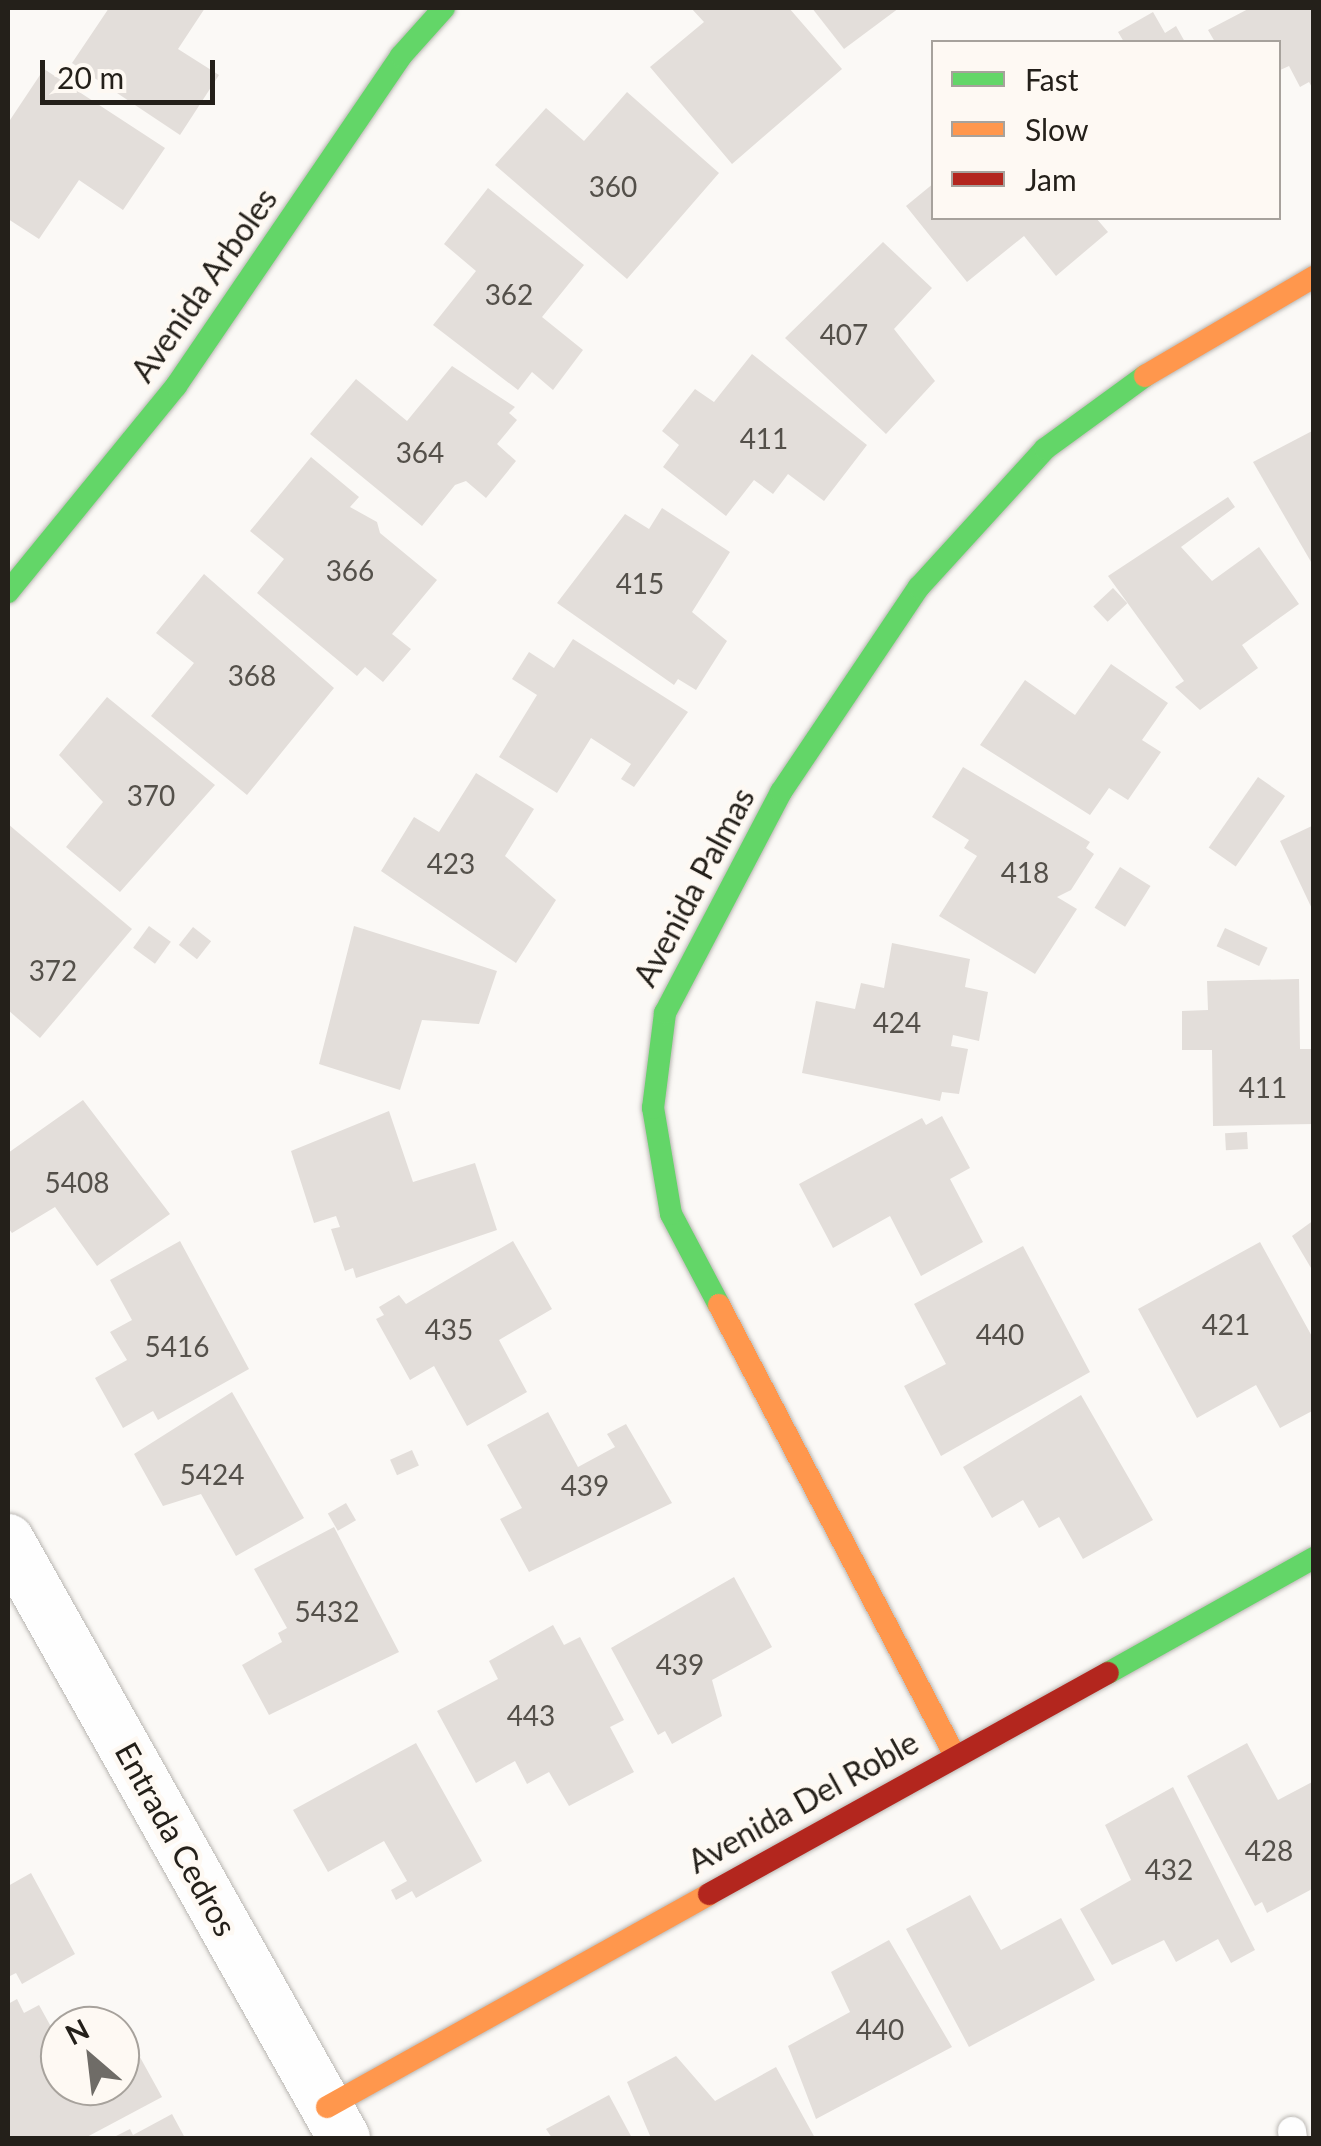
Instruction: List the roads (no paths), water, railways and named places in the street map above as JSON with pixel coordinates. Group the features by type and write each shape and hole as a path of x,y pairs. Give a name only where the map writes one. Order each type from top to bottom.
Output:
{"street":[{"name":"Avenida Arboles","path":"8,592 176,386 400,56 444,8"},
{"name":"Avenida Palmas","path":"954,1754 671,1214 653,1108 665,1013 781,792 919,587 1045,450 1176,352 1314,277"},
{"name":"Entrada Cedros","path":"8,1540 336,2122"},
{"name":"Avenida Del Roble","path":"336,2122 954,1754 1314,1558"}]}
